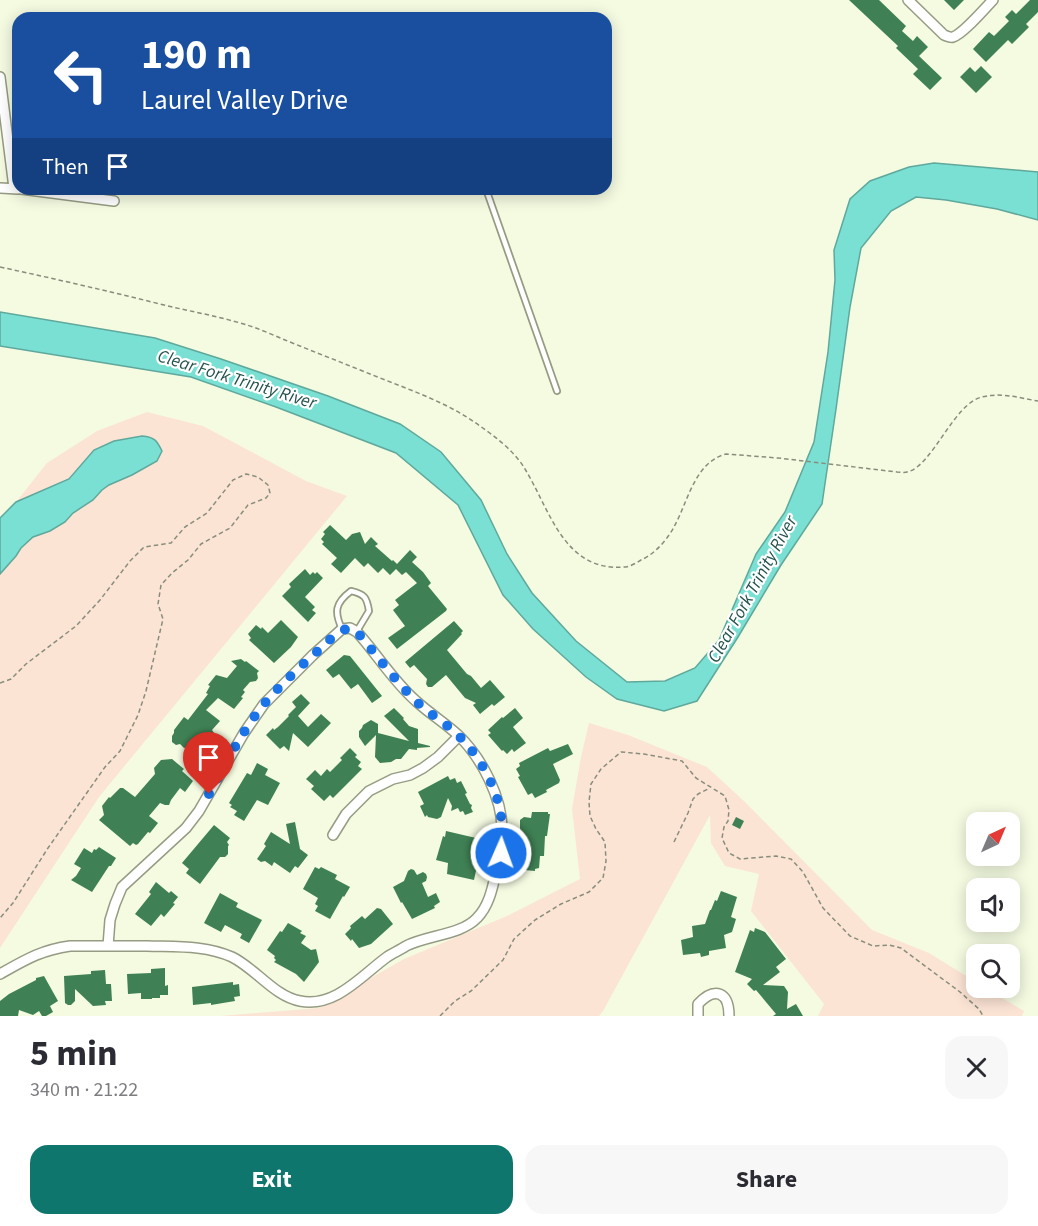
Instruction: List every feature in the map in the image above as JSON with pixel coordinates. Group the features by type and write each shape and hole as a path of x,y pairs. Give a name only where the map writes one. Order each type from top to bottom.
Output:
{"street":[{"path":"908,0 944,35 950,37 965,29 993,0"},
{"path":"0,77 12,151"},
{"path":"70,195 114,201"},
{"path":"0,974 20,962 51,949 70,946 195,947 216,951 234,958 252,969 284,995 300,1002 328,999 356,983 389,956 410,944 428,937 460,930 478,918 490,896 501,853 501,817 494,790 478,757 459,736 415,700 357,632 350,628 342,629 264,704 244,732 199,811 186,828 122,887 110,920 108,946"},
{"path":"333,835 346,814 369,791 423,768 459,736"},
{"path":"698,1016 698,1004 713,993 719,994 726,1000 729,1005 729,1016"}],"lane":[{"path":"488,195 557,391"},
{"path":"342,629 336,611 343,597 351,591 361,593 368,600 369,611 357,632"}],"path":[{"path":"0,267 248,325 457,411 491,434 525,468 543,505 570,547 588,561 604,566 627,567 646,558 654,551 675,525 685,500 699,475 712,459 726,454 909,472 931,452 967,405 980,397 1002,394 1038,401"},
{"path":"0,683 11,679 26,664 76,626 144,547 171,543 185,527 207,513 233,480 246,474 258,477 268,485 270,493 266,498 248,505 230,528 201,544 188,560 161,585 158,604 163,619 138,715 120,751 105,767 48,848 13,903 0,918"},
{"path":"440,1016 471,991 503,960 514,939 536,920 561,904 590,892 603,878 606,861 605,843 590,816 591,784 602,769 621,752 682,761 696,778 724,796 729,810 722,838 729,853 740,859 776,856 791,860 803,872 823,908 850,936 873,946 889,945 901,948 960,992 979,1009 983,1016"},
{"path":"674,842 693,799 710,788"}],"shaded area":[{"path":"147,412 203,426 306,481 347,496 99,797 0,948 0,518 47,463 97,431"},
{"path":"589,723 628,735 707,767 745,802 872,930 929,953 966,976 966,998 1002,998 1024,1011 1022,1016 818,1016 824,1004 751,911 759,874 725,866 711,843 710,815 599,1016 221,1016 318,1008 404,959 507,916 580,879 572,809"}],"water":[{"name":"Clear Fork Trinity River","path":"934,163 1038,172 1038,220 997,209 916,197 891,211 861,248 850,307 822,504 781,565 697,701 664,711 617,699 586,677 533,629 503,595 458,505 396,453 191,377 0,346 0,312 155,338 328,396 400,424 441,452 481,500 507,554 532,593 576,641 627,682 665,681 695,668 719,640 756,554 785,512 814,442 828,352 835,280 834,250 850,199 870,181 909,167"},
{"path":"142,436 155,440 159,445 162,451 157,461 109,485 65,522 33,537 0,574 0,518 16,502 69,479 94,450 114,441"}],"building":[{"path":"849,0 879,0 906,26 902,31 913,41 917,36 928,47 919,56 942,78 930,90 913,74 918,69 896,48 898,46"},
{"path":"944,0 964,0 954,10"},
{"path":"1030,0 1038,0 1038,12 1026,24 1029,27 1012,44 1008,40 986,62 973,49 989,32 994,36 1009,21 1005,17 1012,10 1016,14"},
{"path":"981,66 992,77 976,93 960,77 970,67 975,72"},
{"path":"330,525 346,540 352,534 360,532 365,544 371,537 378,544 375,546 397,564 410,550 417,557 412,562 431,583 428,586 447,609 446,611 397,649 388,638 405,626 393,610 399,605 395,600 417,583 406,572 402,575 396,569 390,575 383,568 378,573 368,563 364,567 355,558 341,573 331,564 337,558 322,544 324,542 321,539 325,534 323,532"},
{"path":"305,569 310,575 317,572 323,578 305,597 315,607 312,610 316,613 308,622 282,596 291,587 289,584"},
{"path":"281,620 298,637 274,663 249,640 251,638 248,634 256,625 268,633"},
{"path":"454,621 463,631 447,650 481,688 490,680 505,697 480,714 473,705 476,703 465,698 446,675 432,687 428,687 427,679 414,665 410,668 405,662"},
{"path":"344,655 350,656 382,696 372,703 358,684 351,689 339,674 333,678 326,670"},
{"path":"241,659 259,671 258,678 250,682 243,690 245,692 241,697 243,698 234,709 218,698 206,710 220,721 212,730 214,733 204,743 209,748 202,757 188,747 184,748 172,742 174,730 184,717 188,720 208,694 206,693 210,686 208,685 216,675 227,678 237,666 231,661"},
{"path":"301,694 310,703 298,716 308,727 321,714 331,723 308,747 293,733 289,751 284,746 280,749 266,735 289,716 296,707 292,702"},
{"path":"394,708 409,726 418,729 418,743 430,747 409,749 401,759 380,763 375,757 376,735 365,746 359,737 359,731 371,720 378,724 378,733 409,741 384,716"},
{"path":"515,708 523,718 513,727 526,743 514,752 512,749 507,754 488,735 491,733 488,730"},
{"path":"568,744 573,754 553,764 560,780 559,783 535,798 532,793 528,795 518,777 520,776 516,769 520,766 519,763 548,748 550,751"},
{"path":"350,748 361,762 358,766 362,769 333,798 330,795 324,801 311,789 314,786 306,779 315,770 321,776 327,769 330,772"},
{"path":"172,759 193,781 185,792 180,788 169,805 160,803 149,816 158,823 138,844 133,843 130,846 99,820 104,815 102,806 120,788 135,797 155,774 154,768 161,760"},
{"path":"257,763 268,769 265,775 280,783 268,805 257,800 244,821 234,815 237,811 230,807 232,805 229,803 247,773 251,775"},
{"path":"448,776 450,780 455,778 457,783 461,781 473,812 465,815 458,808 451,811 452,806 448,798 441,817 437,819 427,815 425,817 420,806 424,804 418,792"},
{"path":"532,812 550,814 547,836 545,836 544,856 540,856 539,868 535,871 524,870 517,865 517,856 520,856 520,820 524,817 531,818"},
{"path":"736,817 744,821 740,829 732,825"},
{"path":"295,822 300,849 308,855 298,868 295,866 290,873 274,862 272,866 257,859 266,846 264,844 271,832 290,844 286,824"},
{"path":"214,825 230,838 227,842 228,854 220,857 200,884 186,873 189,869 182,863"},
{"path":"446,831 476,838 472,855 479,857 474,880 447,874 448,863 436,860"},
{"path":"99,847 116,858 92,892 71,880 81,868 74,864 84,848 92,853"},
{"path":"315,867 319,869 321,867 337,875 335,879 350,887 330,919 315,911 318,898 303,889"},
{"path":"411,869 417,875 423,872 426,874 426,881 422,883 428,897 436,893 440,902 434,906 435,908 412,919 393,887 404,881"},
{"path":"156,882 178,897 164,917 161,914 151,926 135,914 151,894 149,892"},
{"path":"721,891 737,897 731,917 736,919 732,932 724,935 726,948 709,951 709,955 701,957 700,953 683,955 681,940 693,937 692,926 705,924"},
{"path":"220,893 238,903 236,907 262,920 249,943 240,938 242,934 225,925 221,932 204,923"},
{"path":"377,908 381,909 393,924 371,944 359,948 345,934 351,928 350,926 362,916 365,919"},
{"path":"288,923 306,936 301,943 311,950 316,949 319,962 304,982 296,974 274,962 275,956 267,950"},
{"path":"755,928 765,932 786,959 776,967 780,972 763,985 784,986 788,992 787,1009 796,1004 803,1016 773,1016 776,1014 756,990 754,991 747,984 752,979 735,972 750,930 754,932"},
{"path":"165,968 165,986 168,985 168,995 141,999 141,993 128,994 127,974 151,973 151,969"},
{"path":"105,970 106,984 111,984 112,1001 105,1001 106,1005 93,1006 75,989 75,1001 71,1005 65,1003 64,976 91,974 91,971"},
{"path":"44,976 58,1001 50,1006 53,1012 42,1016 39,1011 33,1015 19,1010 18,1016 0,1016 0,1001 36,978"},
{"path":"233,982 233,985 239,984 240,996 234,997 235,1001 193,1005 192,987"}],"route":[{"path":"209,794 244,732 264,704 342,629 350,628 357,632 415,700 459,736 478,757 494,790 501,817 501,853"}]}
